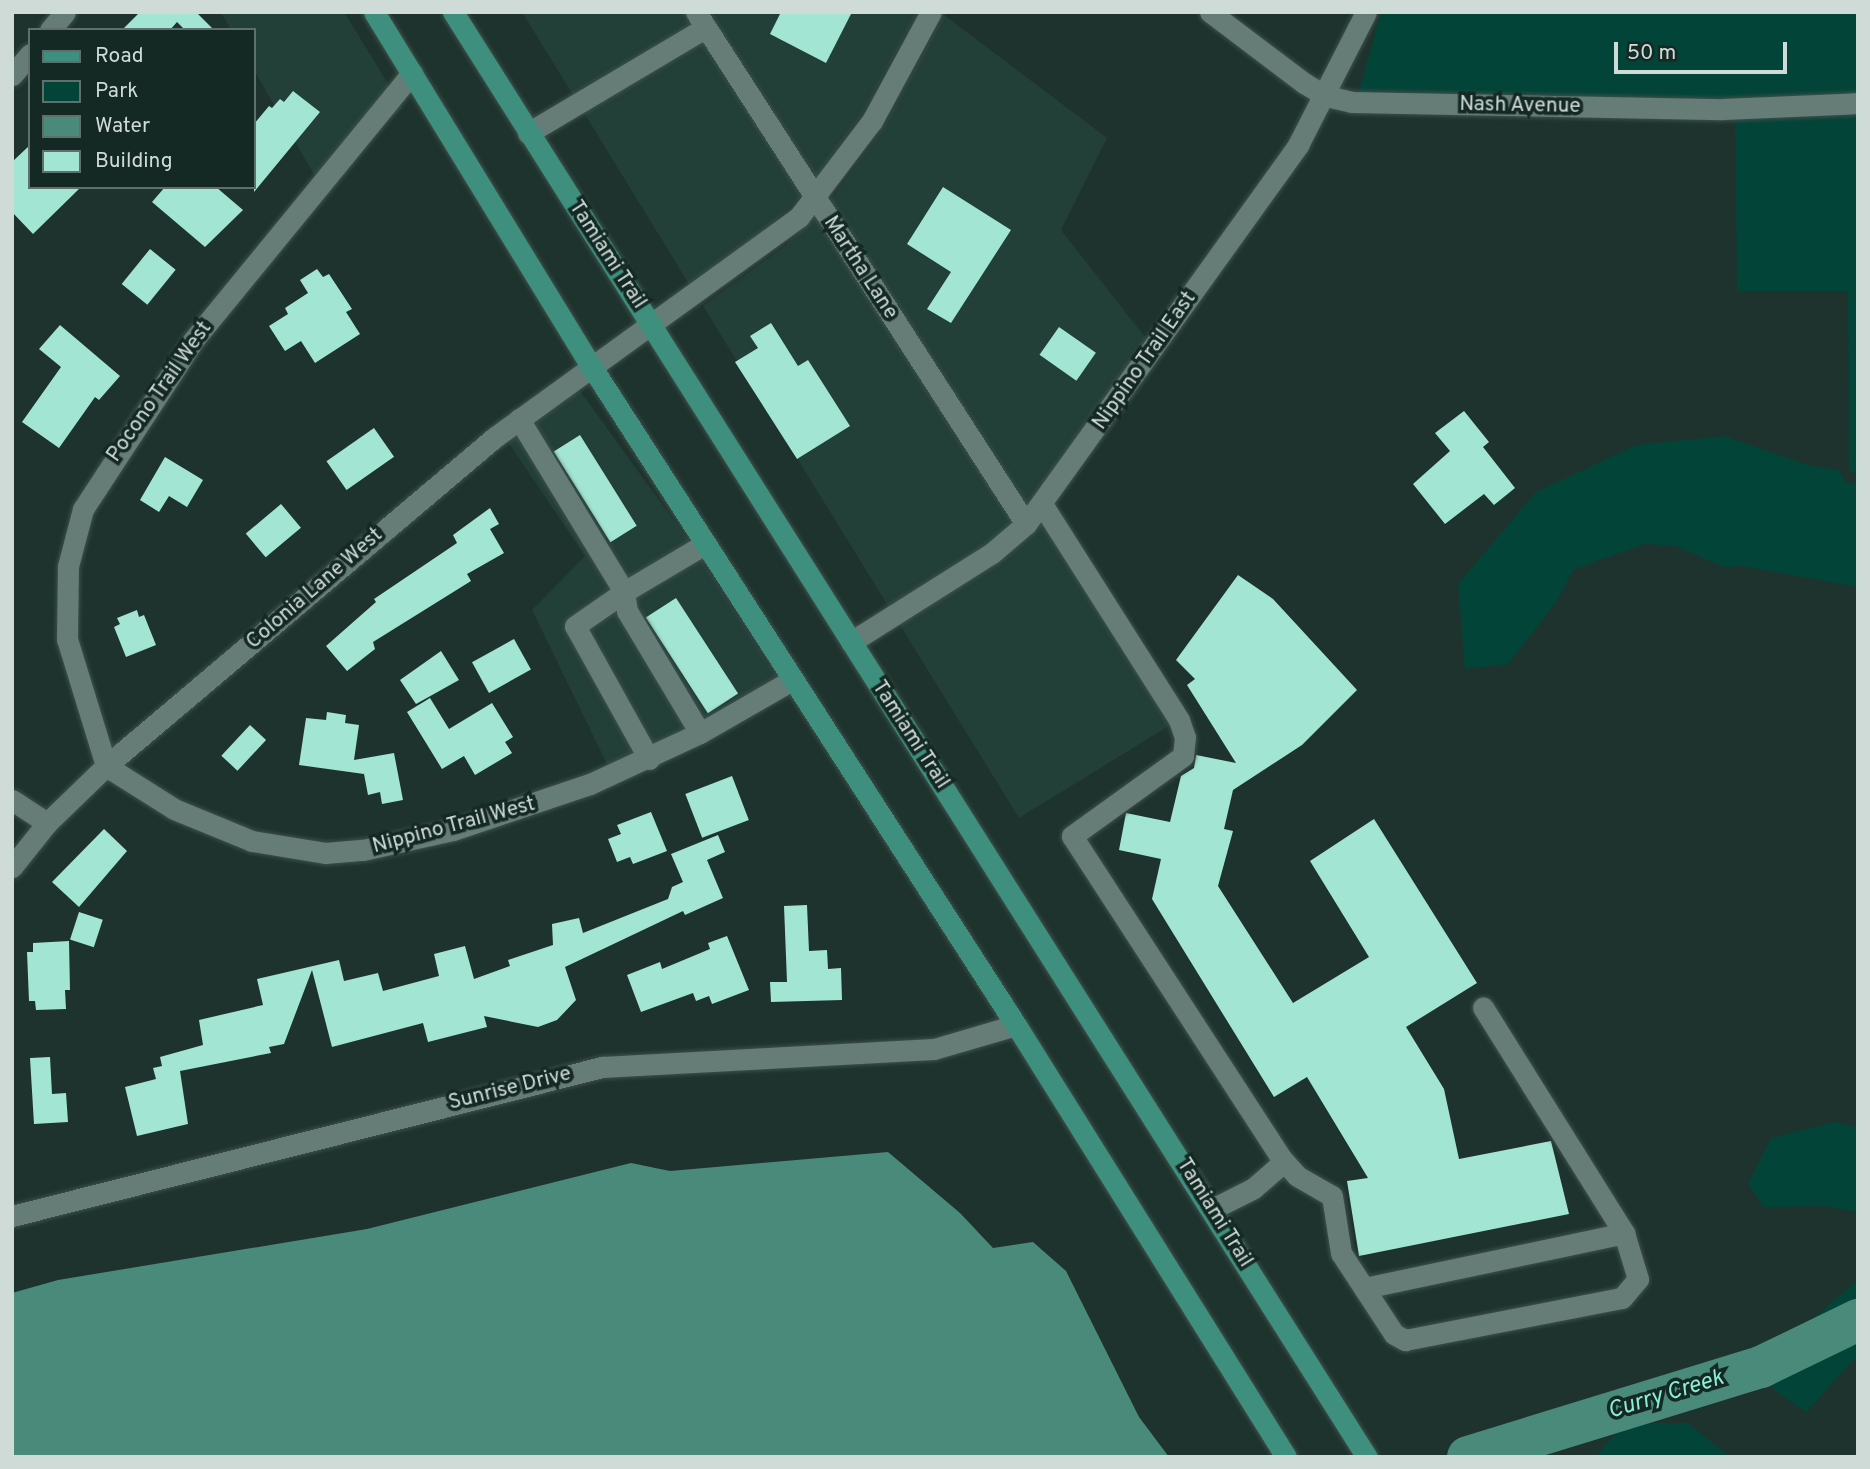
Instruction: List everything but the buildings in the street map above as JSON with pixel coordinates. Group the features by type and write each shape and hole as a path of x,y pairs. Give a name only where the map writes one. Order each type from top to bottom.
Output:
{"main road":[{"path":"374,12 593,369 1016,1025 1282,1450"},
{"name":"Tamiami Trail","path":"454,15 1367,1457"}],"street":[{"path":"52,28 65,12"},
{"name":"Colonia Lane West","path":"12,867 47,823 106,766 519,419 779,235 816,200 872,121 932,12"},
{"name":"Nash Avenue","path":"1210,12 1326,96 1351,102 1723,109 1858,103"},
{"name":"Nippino Trail East","path":"850,642 992,553 1026,524 1252,211 1326,96 1366,12"},
{"path":"528,133 700,20"},
{"name":"Martha Lane","path":"700,20 1026,524"},
{"path":"12,75 28,56"},
{"name":"Pocono Trail West","path":"106,766 67,639 68,566 83,509 193,341 412,73"},
{"path":"519,419 624,593 627,611 700,733"},
{"path":"1042,504 1179,720 1185,737 1183,756 1072,836 1281,1158 1297,1176 1332,1196 1341,1253 1394,1334 1418,1341 1622,1298 1638,1279 1624,1233 1483,1007"},
{"path":"649,759 575,626 705,544"},
{"name":"Nippino Trail West","path":"106,766 142,791 214,828 263,844 325,853 400,843 522,810 649,759 792,680"},
{"path":"12,800 47,823"},
{"name":"Sunrise Drive","path":"12,1216 602,1067 934,1049 1016,1025"},
{"path":"1212,1209 1254,1188 1279,1166 1281,1158"},
{"path":"1364,1288 1624,1233"}],"shaded area":[{"path":"221,12 344,12 403,108 317,180 256,73 256,28 230,28"},
{"path":"522,12 918,12 862,114 807,190 772,224 689,284"},
{"path":"944,15 1107,138 1061,230 1156,351 1041,521 1177,721 1019,818 703,306 785,246 825,208 882,130"},
{"path":"572,380 691,544 787,694 608,766 532,610 585,556 502,433"}],"green space":[{"path":"1381,12 1858,12 1858,473 1849,472 1848,291 1737,291 1735,102 1359,91"},
{"path":"1724,436 1811,466 1839,470 1845,482 1858,485 1858,587 1741,566 1724,567 1676,546 1645,544 1573,570 1557,601 1508,664 1465,669 1458,584 1536,492 1637,445"},
{"path":"1834,1122 1858,1127 1858,1212 1827,1206 1764,1207 1748,1184 1771,1138"},
{"path":"1858,1280 1858,1355 1806,1412 1774,1390 1774,1352"},
{"path":"1625,1423 1688,1423 1730,1457 1595,1457"}],"water":[{"path":"888,1152 960,1213 993,1248 1033,1242 1066,1271 1139,1417 1169,1457 12,1457 12,1293 58,1280 367,1229 631,1163 670,1171"}],"waterway":[{"name":"Curry Creek","path":"1468,1457 1761,1367 1858,1320"}]}
